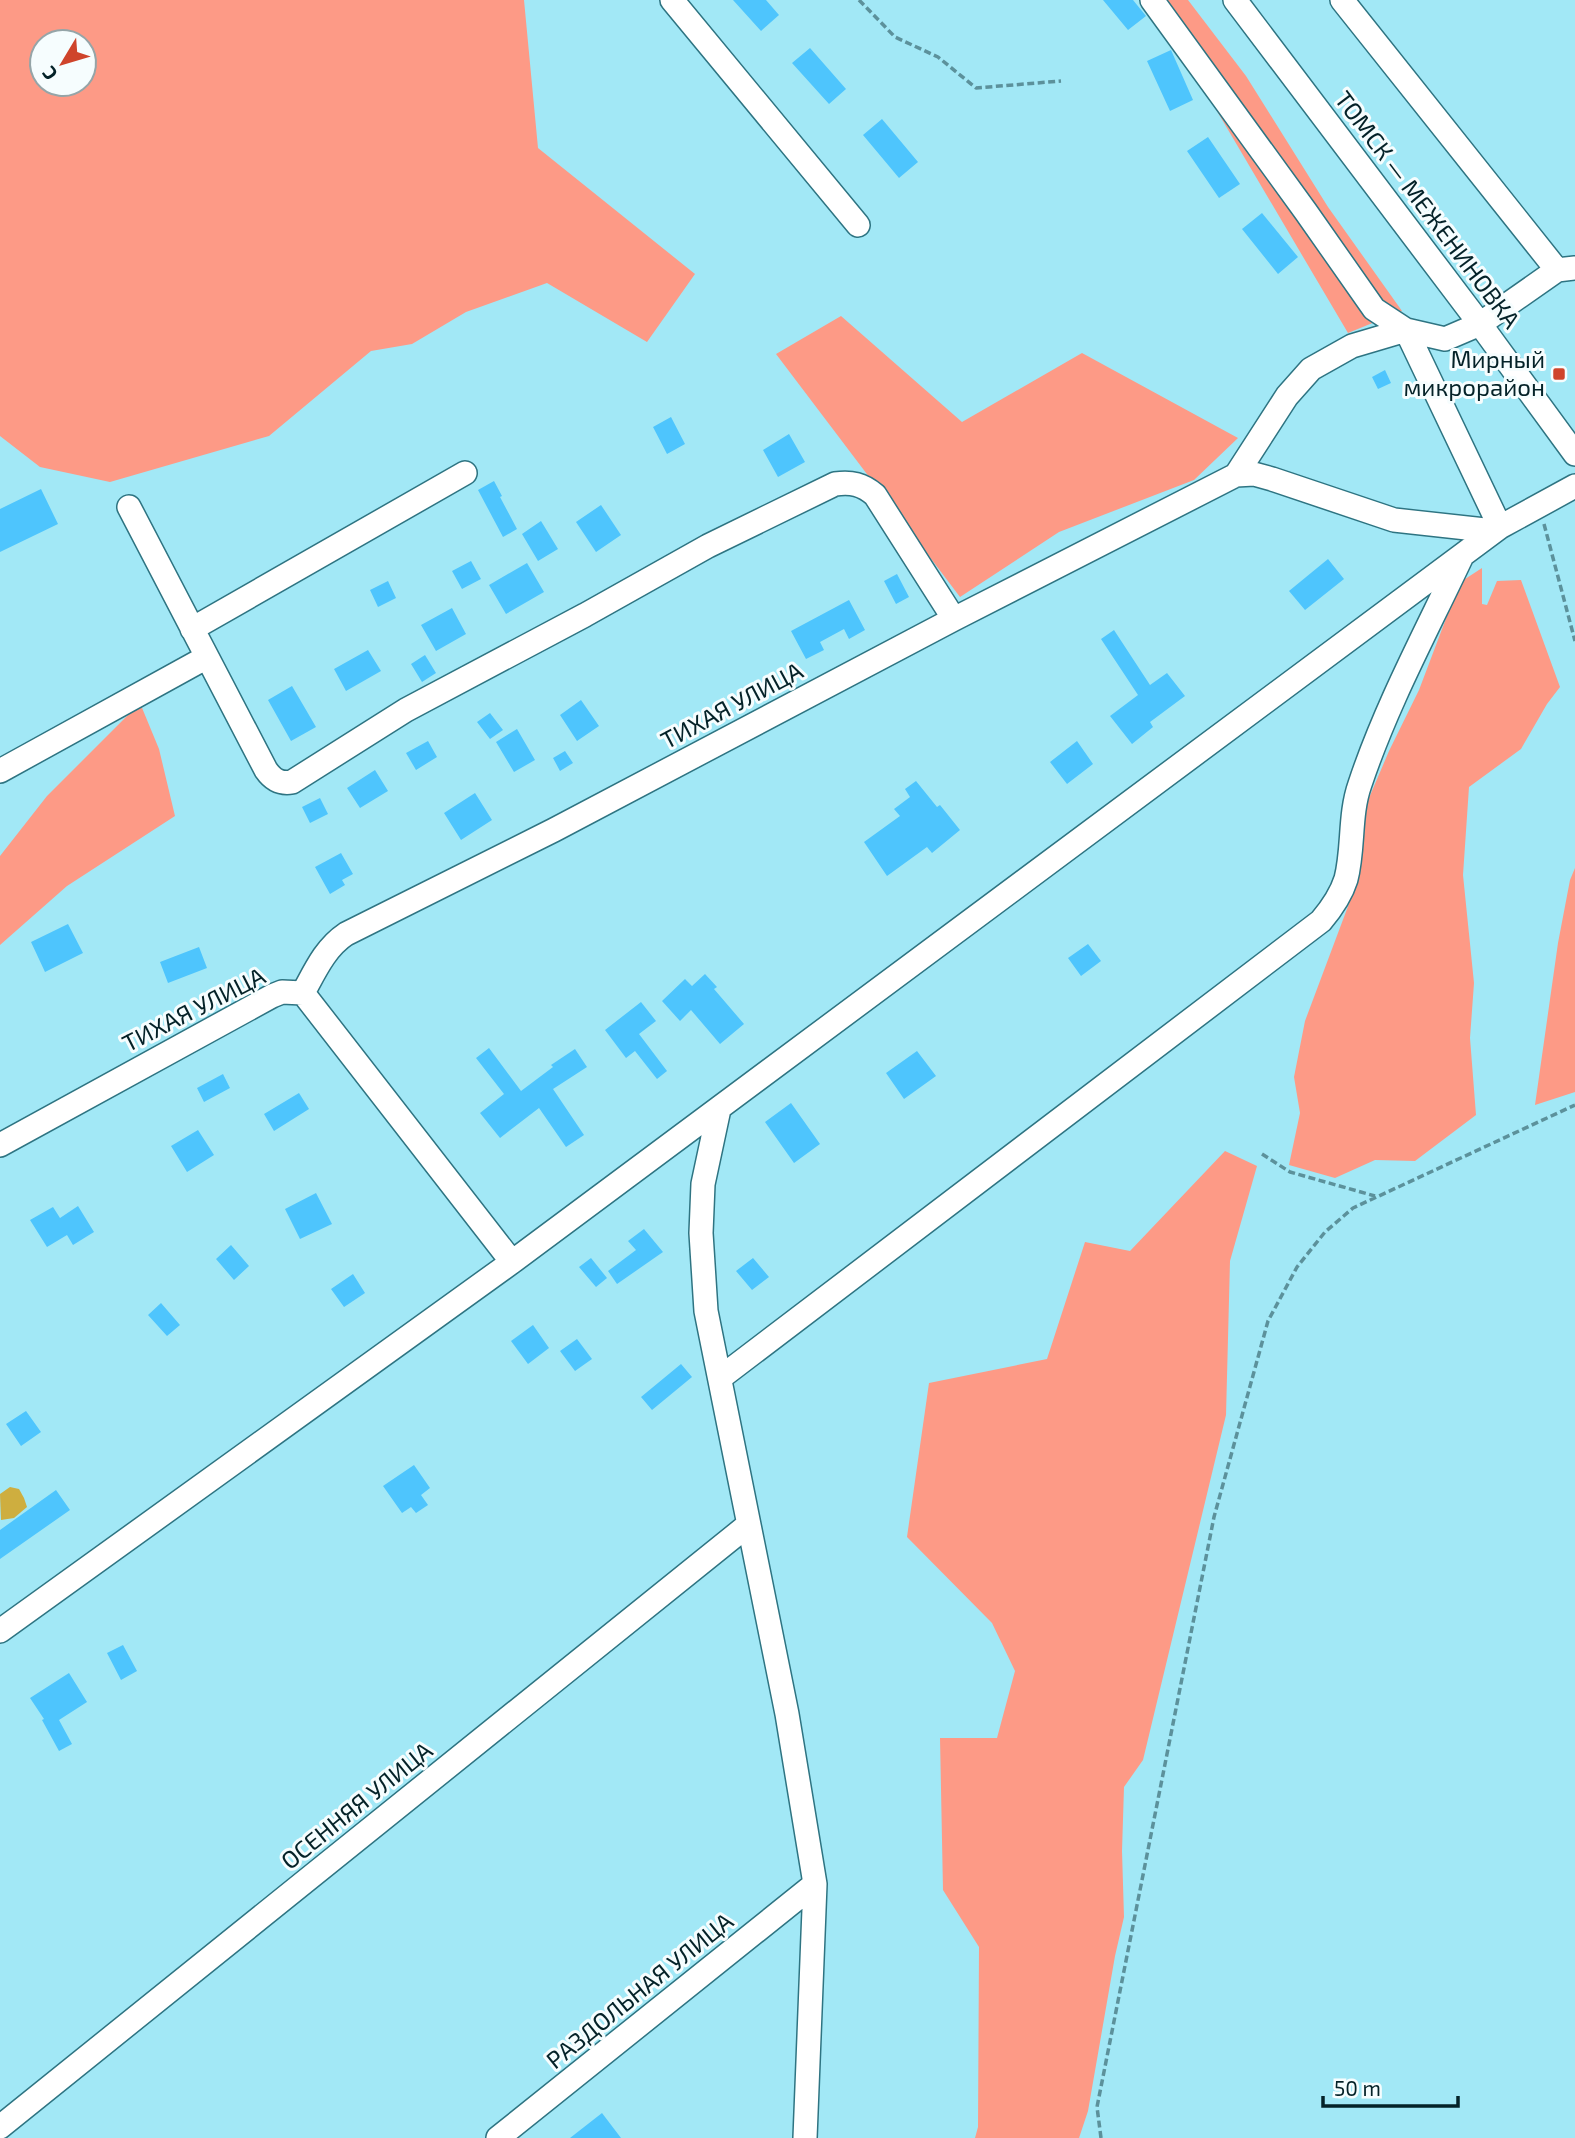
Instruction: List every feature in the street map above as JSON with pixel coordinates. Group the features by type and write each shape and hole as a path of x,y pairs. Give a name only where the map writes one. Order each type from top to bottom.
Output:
{"street":[{"path":"672,0 858,225"},
{"path":"1152,0 1374,309 1406,330 1445,339 1480,324 1566,269 1342,0"},
{"name":"ТОМСК — МЕЖЕНИНОВКА","path":"1235,0 1575,454"},
{"path":"1236,475 1287,396 1311,369 1352,346 1406,330"},
{"path":"1406,330 1497,529"},
{"path":"192,629 465,473"},
{"path":"1236,475 1254,474 1272,479 1394,520 1497,529"},
{"name":"ТИХАЯ УЛИЦА","path":"0,1145 272,996 282,992 303,993 326,952 346,934 554,830 954,619 1236,475"},
{"path":"129,507 266,770 276,781 284,783 292,782 406,710 708,546 835,485 846,483 866,487 875,495 954,619"},
{"path":"0,1631 719,1110 1497,529 1575,486"},
{"path":"720,1378 1321,921 1332,908 1345,881 1352,810 1365,767 1462,555"},
{"path":"0,771 207,657"},
{"path":"303,993 512,1262"},
{"path":"719,1110 703,1184 701,1233 706,1311 787,1714 815,1884 805,2138"},
{"name":"ОСЕННЯЯ УЛИЦА","path":"0,2127 748,1525"},
{"name":"РАЗДОЛЬНАЯ УЛИЦА","path":"498,2138 815,1884"}],"path":[{"path":"859,0 895,37 938,57 976,88 1061,81"},
{"path":"1539,506 1575,640"},
{"path":"1101,2138 1097,2107 1211,1531 1268,1321 1297,1267 1325,1232 1353,1209 1575,1105"},
{"path":"1262,1154 1290,1172 1377,1197"}],"shaded area":[{"path":"0,0 524,0 538,148 695,274 647,342 547,283 466,312 412,344 371,351 269,436 110,482 40,467 0,436"},
{"path":"1142,0 1188,0 1246,76 1328,207 1402,311 1348,333 1178,45"},
{"path":"841,316 962,422 1082,353 1238,438 1194,480 1059,532 960,597 776,354"},
{"path":"1482,568 1482,604 1487,605 1497,581 1521,580 1560,687 1521,749 1469,787 1463,875 1474,983 1470,1038 1476,1115 1415,1161 1375,1160 1335,1178 1289,1165 1300,1113 1294,1077 1305,1021 1350,901 1358,830 1366,805 1419,690 1462,581"},
{"path":"140,703 159,749 175,816 67,886 0,945 0,856 47,796"},
{"path":"1575,868 1575,1092 1535,1105 1558,943 1570,880"},
{"path":"1225,1151 1257,1166 1230,1261 1226,1415 1143,1760 1124,1787 1124,1917 1088,2111 1079,2138 975,2138 978,2127 979,1947 943,1890 940,1738 997,1738 1015,1671 992,1623 907,1537 929,1383 1047,1359 1085,1242 1130,1251"},
{"path":"10,1487 19,1489 27,1507 14,1518 1,1520 0,1494"}],"building":[{"path":"733,0 766,0 779,15 761,31"},
{"path":"1103,0 1133,0 1146,16 1128,30"},
{"path":"810,48 846,89 829,104 792,63"},
{"path":"1171,50 1193,100 1170,111 1147,61"},
{"path":"882,119 918,162 899,178 863,135"},
{"path":"1208,137 1240,184 1219,198 1187,151"},
{"path":"1262,213 1298,257 1278,274 1242,229"},
{"path":"1385,370 1391,383 1378,389 1372,377"},
{"path":"671,417 685,444 667,454 653,427"},
{"path":"789,434 805,462 778,477 763,450"},
{"path":"494,481 517,529 503,537 478,490"},
{"path":"41,489 58,524 0,552 0,509"},
{"path":"601,505 621,535 596,552 576,522"},
{"path":"541,521 558,549 538,561 522,534"},
{"path":"1328,559 1344,579 1305,610 1289,591"},
{"path":"471,561 481,579 462,589 452,571"},
{"path":"527,563 544,592 506,614 489,585"},
{"path":"897,574 909,597 896,604 884,581"},
{"path":"388,581 396,598 378,607 370,590"},
{"path":"849,600 865,630 849,639 844,629 820,642 824,650 806,659 791,631"},
{"path":"452,608 466,634 436,651 421,625"},
{"path":"1114,630 1150,685 1167,673 1185,696 1150,722 1153,727 1132,744 1110,716 1138,695 1101,639"},
{"path":"368,650 381,671 346,691 334,669"},
{"path":"425,655 436,673 422,682 411,664"},
{"path":"292,686 316,727 291,741 268,700"},
{"path":"581,700 599,726 577,741 560,715"},
{"path":"490,713 503,730 490,739 477,722"},
{"path":"517,729 535,760 514,772 496,742"},
{"path":"428,741 437,757 416,770 406,753"},
{"path":"1077,741 1093,764 1067,784 1050,762"},
{"path":"565,751 573,763 560,771 553,758"},
{"path":"375,770 388,791 360,808 347,788"},
{"path":"916,781 960,830 932,853 927,847 887,876 864,842 900,816 894,809 910,797 905,789"},
{"path":"475,793 492,820 461,840 444,813"},
{"path":"320,798 328,814 310,823 302,807"},
{"path":"341,853 353,874 342,880 345,885 330,894 315,867"},
{"path":"68,924 83,953 45,972 31,942"},
{"path":"1088,944 1101,961 1081,976 1068,958"},
{"path":"199,947 207,968 168,983 160,962"},
{"path":"705,974 717,987 714,989 744,1024 720,1044 691,1010 680,1021 662,1001 685,979 692,986"},
{"path":"641,1002 656,1021 639,1034 667,1071 657,1079 635,1051 626,1058 605,1030"},
{"path":"489,1048 521,1091 553,1067 551,1065 575,1049 587,1067 553,1089 584,1135 566,1147 539,1108 500,1138 480,1113 504,1094 476,1058"},
{"path":"917,1051 936,1076 904,1099 886,1073"},
{"path":"223,1074 230,1088 204,1102 197,1088"},
{"path":"299,1093 309,1109 274,1131 264,1114"},
{"path":"791,1103 820,1144 794,1163 765,1122"},
{"path":"198,1130 214,1155 187,1172 171,1146"},
{"path":"316,1193 332,1224 300,1239 285,1209"},
{"path":"78,1206 94,1232 73,1245 67,1235 47,1247 30,1220 53,1207 60,1218"},
{"path":"644,1229 663,1252 617,1284 608,1271 636,1250 628,1241"},
{"path":"231,1245 249,1266 234,1280 216,1259"},
{"path":"591,1258 607,1278 596,1287 579,1267"},
{"path":"753,1258 769,1277 752,1290 736,1271"},
{"path":"353,1274 365,1293 344,1307 331,1289"},
{"path":"161,1303 180,1325 167,1336 148,1315"},
{"path":"533,1325 549,1348 528,1364 511,1341"},
{"path":"577,1339 592,1359 575,1371 560,1351"},
{"path":"681,1364 692,1377 652,1410 641,1397"},
{"path":"26,1411 41,1432 21,1446 6,1424"},
{"path":"414,1465 430,1488 421,1495 428,1505 416,1513 411,1507 402,1513 383,1486"},
{"path":"56,1490 70,1510 0,1559 0,1530"},
{"path":"123,1645 137,1671 121,1680 107,1653"},
{"path":"69,1673 87,1702 59,1720 72,1744 59,1751 42,1720 44,1719 30,1698"},
{"path":"602,2113 621,2138 570,2138"}],"place":[{"name":"Мирный микрорайон","path":"1559,374"}]}
